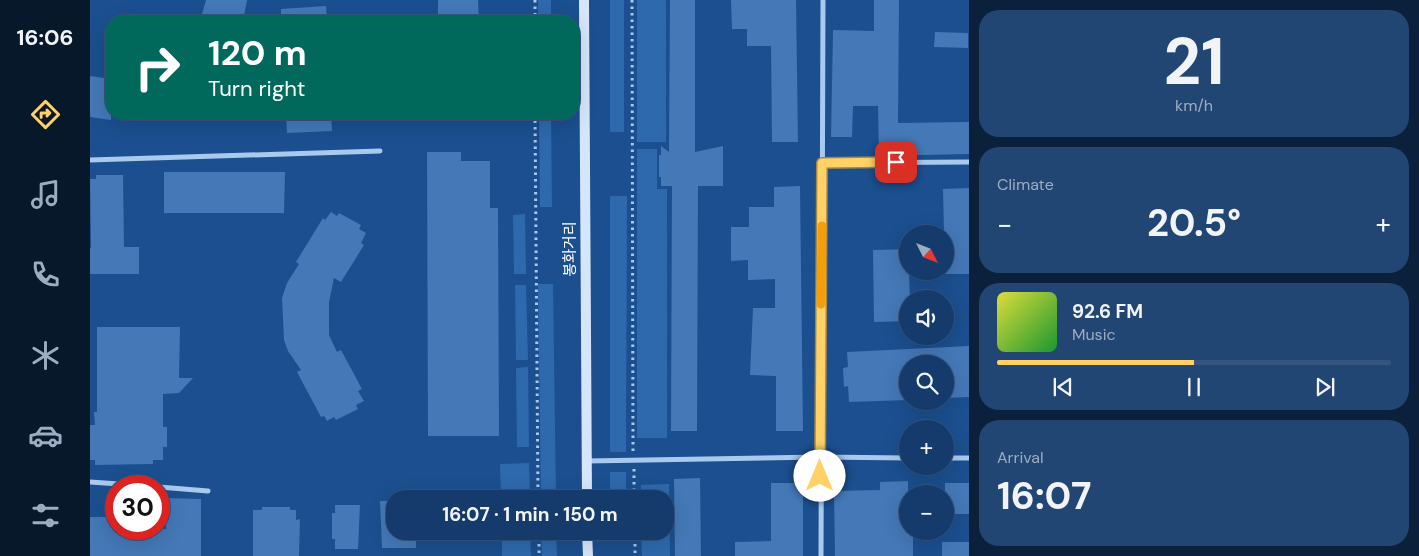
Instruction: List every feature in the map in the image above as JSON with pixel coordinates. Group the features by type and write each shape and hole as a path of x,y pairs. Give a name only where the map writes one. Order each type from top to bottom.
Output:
{"main road":[{"name":"봉화거리","path":"584,0 587,490"},
{"path":"587,540 588,556"}],"street":[{"path":"821,556 823,0"},
{"path":"90,160 380,151"},
{"path":"822,163 969,162"},
{"path":"586,461 820,457 899,458"},
{"path":"954,458 969,458"},
{"path":"90,482 105,483"},
{"path":"170,488 208,490"}],"path":[{"path":"535,0 535,15"},
{"path":"632,0 634,490"},
{"path":"535,120 538,490"},
{"path":"539,540 539,556"},
{"path":"635,540 636,556"}],"shaded area":[{"path":"538,0 551,0 551,15 538,15"},
{"path":"610,0 624,0 624,132 610,132"},
{"path":"637,0 666,0 666,142 637,142"},
{"path":"539,120 551,120 552,207 540,207"},
{"path":"637,149 657,149 657,189 667,189 667,438 637,438"},
{"path":"610,196 627,196 626,452 610,452"},
{"path":"525,214 526,274 514,274 513,215"},
{"path":"538,284 553,284 556,490 541,490"},
{"path":"515,285 526,285 528,360 516,360"},
{"path":"528,367 529,447 517,447 516,368"},
{"path":"529,463 530,490 501,490 500,464"},
{"path":"610,472 626,472 626,490 610,490"},
{"path":"669,484 669,490 641,490 641,485"},
{"path":"502,540 530,540 531,556 502,556"},
{"path":"541,540 556,540 557,556 542,556"},
{"path":"641,540 670,540 670,556 642,556"}],"building":[{"path":"206,0 247,0 244,15 202,15"},
{"path":"438,0 478,0 479,15 438,15"},
{"path":"670,0 695,0 695,152 723,146 723,186 698,186 697,431 671,431 672,186 661,186 661,177 659,177 661,146 669,152"},
{"path":"731,0 796,0 798,142 772,142 771,46 747,46 747,29 732,29"},
{"path":"874,0 899,0 898,123 969,122 969,154 879,156 878,106 853,106 852,137 831,137 833,30 874,31"},
{"path":"326,6 327,15 281,15 281,9"},
{"path":"935,32 968,33 968,48 934,47"},
{"path":"90,76 105,78 105,119 90,117"},
{"path":"286,120 331,120 332,131 287,133"},
{"path":"427,152 461,152 461,161 490,161 490,208 498,208 499,436 428,436"},
{"path":"164,172 285,172 284,213 164,213"},
{"path":"96,175 123,175 124,247 139,247 139,274 90,274 90,179 96,179"},
{"path":"800,186 803,431 776,431 776,376 750,375 753,308 775,308 775,279 748,280 748,260 731,261 731,227 749,227 749,207 774,207 774,187"},
{"path":"969,188 969,274 954,274 954,225 944,225 943,189"},
{"path":"331,212 337,216 339,213 361,225 359,229 366,233 361,243 364,245 341,282 334,278 329,302 329,335 337,352 341,350 362,389 358,391 364,401 356,405 358,409 336,420 334,417 327,421 324,416 321,417 297,372 301,370 288,351 284,340 282,298 287,283 299,264 296,262 323,218 325,220"},
{"path":"899,249 899,280 909,280 910,290 899,290 899,321 874,322 873,250"},
{"path":"97,327 180,327 179,378 193,378 179,393 163,394 163,427 167,427 167,447 163,447 163,460 153,460 153,464 95,465 95,460 90,460 90,425 95,425 94,412 97,412"},
{"path":"969,346 969,397 954,398 954,355 899,355 899,400 849,402 848,386 844,387 843,368 848,367 847,352"},
{"path":"700,478 701,556 675,556 674,479"},
{"path":"908,481 908,485 899,485 899,540 913,540 913,556 835,556 834,491 880,490 880,482"},
{"path":"771,483 803,483 803,556 735,556 735,542 771,541"},
{"path":"945,483 969,483 969,514 954,514 954,485 945,485"},
{"path":"170,498 201,499 201,556 90,556 90,517 105,517 105,540 170,540"},
{"path":"380,501 386,501 386,540 416,540 416,548 382,548"},
{"path":"335,505 360,505 358,549 335,549 335,539 332,539 332,513 335,513"},
{"path":"262,507 290,507 290,510 296,510 296,520 300,519 299,556 253,556 253,510 262,510"},
{"path":"942,542 969,542 969,556 942,556"}],"slow traffic":[{"path":"821,304 822,226"}],"route":[{"path":"820,476 822,163 896,162"}]}
